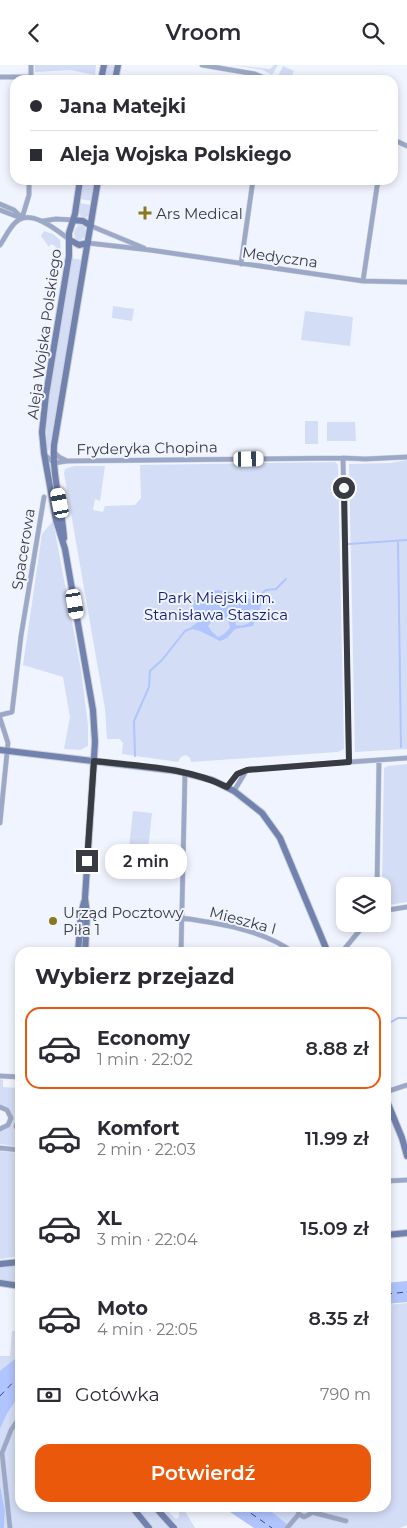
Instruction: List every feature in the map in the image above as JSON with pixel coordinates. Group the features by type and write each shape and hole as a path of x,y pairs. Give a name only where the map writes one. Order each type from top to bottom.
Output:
{"main road":[{"path":"79,185 69,233 70,240 79,245 88,243 97,185"},
{"path":"73,220 83,221 91,226"},
{"name":"Aleja Wojska Polskiego","path":"65,549 56,520 42,438 44,410 70,240"},
{"name":"Aleja Wojska Polskiego","path":"78,947 81,914 85,897 95,735 93,704 65,549 54,450 88,243"},
{"path":"0,750 185,773 212,780 234,791 257,808 279,836 326,947"},
{"name":"Aleja Wojska Polskiego","path":"85,897 87,913 85,947"},
{"path":"391,1110 404,1138 407,1156"},
{"path":"391,1235 407,1233"},
{"path":"0,1264 15,1262"},
{"path":"0,1283 15,1286"},
{"path":"136,1512 148,1528"},
{"path":"160,1512 174,1528"}],"street":[{"path":"202,65 257,75"},
{"path":"0,245 15,223 22,218 29,195 29,185"},
{"path":"241,264 252,185"},
{"path":"363,281 377,185"},
{"path":"0,204 14,210 22,218"},
{"path":"0,210 22,218 27,217 43,221 70,240"},
{"path":"43,221 56,219 73,220"},
{"name":"Medyczna","path":"91,226 150,250"},
{"name":"Medyczna","path":"88,243 150,250 363,281 407,283"},
{"name":"Fryderyka Chopina","path":"54,450 59,457 67,461"},
{"path":"44,453 54,463"},
{"name":"Fryderyka Chopina","path":"54,463 67,461 365,459 407,457"},
{"path":"343,458 349,762"},
{"name":"Spacerowa","path":"0,823 8,737 0,717 12,712 21,636 44,497"},
{"path":"227,787 237,774 247,770 407,758"},
{"path":"377,877 379,760"},
{"path":"234,791 247,770"},
{"path":"181,947 185,773"},
{"path":"391,910 407,907"},
{"name":"Mieszka I","path":"182,918 246,931 277,941 286,947"},
{"path":"346,947 358,932"},
{"path":"0,1076 15,1077"},
{"path":"391,1090 407,1085"},
{"path":"0,1107 8,1110 11,1117 8,1125 0,1129"},
{"path":"0,1148 15,1150"},
{"path":"391,1181 407,1180"},
{"path":"10,1528 2,1453 15,1424"},
{"path":"287,1528 299,1514 304,1517 310,1512"},
{"path":"318,1512 346,1521"}],"green space":[{"path":"35,65 96,65 95,75 70,70 35,72"},
{"path":"107,65 115,65 113,75 105,75"},
{"path":"233,65 270,69 274,65 278,65 272,75 263,70"},
{"path":"283,66 294,71 292,75 279,74"},
{"path":"82,185 94,185 92,201 80,199"},
{"path":"79,203 91,205 87,217 83,218 79,214"},
{"path":"79,225 84,226 86,231 85,237 79,241 74,233"},
{"path":"44,231 53,234 60,240 61,252 58,252 55,246 51,244 49,247 41,236"},
{"path":"71,258 82,260 49,450 47,451 46,417"},
{"path":"113,306 134,309 132,321 112,318"},
{"path":"305,311 353,317 350,346 301,340"},
{"path":"305,421 318,421 318,444 305,444"},
{"path":"327,422 355,422 356,441 327,441"},
{"path":"407,460 407,749 355,752 349,464 390,463"},
{"name":"Park Miejski im. Stanisława Staszica","path":"335,462 338,465 344,749 338,752 191,762 190,758 186,755 181,757 178,762 122,754 123,743 119,739 107,739 105,709 64,473 65,469 74,466 105,466 100,501 95,499 93,510 103,512 105,506 135,505 141,498 140,465"},
{"path":"53,521 81,670 88,725 88,746 80,750 64,749 70,717 63,677 23,665 42,534"},
{"path":"407,764 407,902 391,905 391,877 382,877 384,768"},
{"path":"133,811 152,813 148,850 129,848"},
{"path":"0,1079 3,1080 3,1087 15,1088 15,1146 0,1144 0,1129 8,1125 10,1113 0,1107"},
{"path":"0,1151 15,1152 15,1257 0,1259"},
{"path":"15,1266 15,1282 0,1280 0,1268"},
{"path":"407,1303 407,1525 400,1528 292,1528 272,1512 391,1512 391,1305"},
{"path":"12,1331 15,1331 15,1360 0,1372 0,1356 10,1356"},
{"path":"15,1402 15,1512 135,1512 149,1528 4,1528 5,1511 0,1485 0,1429"},
{"path":"139,1512 155,1512 170,1528 153,1528"},
{"path":"163,1512 169,1512 176,1519 179,1517 179,1512 185,1512 195,1528 178,1528"}],"water":[{"path":"211,591 234,592 247,599 259,596 263,601 253,626 235,629 227,638 220,641 192,629 191,627 198,622 198,616 193,609 194,600 204,598","holes":["252,609 255,610 252,620 244,625 236,625 236,615","222,617 228,619 230,628 218,637 208,626 211,622"]},
{"path":"407,1281 407,1302 391,1304 391,1283"},
{"path":"15,1359 15,1402 0,1429 0,1371"},
{"path":"0,1485 5,1511 4,1528 0,1528"},
{"path":"230,1512 272,1512 292,1528 254,1528"}],"waterway":[{"path":"348,544 407,540"},
{"path":"398,541 401,747"},
{"path":"259,596 266,590 276,589 286,579"},
{"path":"135,756 134,721 149,687 150,671 162,660 185,631 192,628"},
{"path":"391,1022 398,1018 407,1018"}],"ferry route":[{"path":"391,1294 407,1292"},
{"path":"0,1396 15,1380"},
{"path":"249,1512 272,1528"}],"place":[{"name":"Ars Medical","path":"145,213"},
{"name":"Urząd Pocztowy Piła 1","path":"53,921"}],"route":[{"path":"87,861 94,761 177,771 218,782 227,787 237,774 242,771 349,762 344,488"}]}
